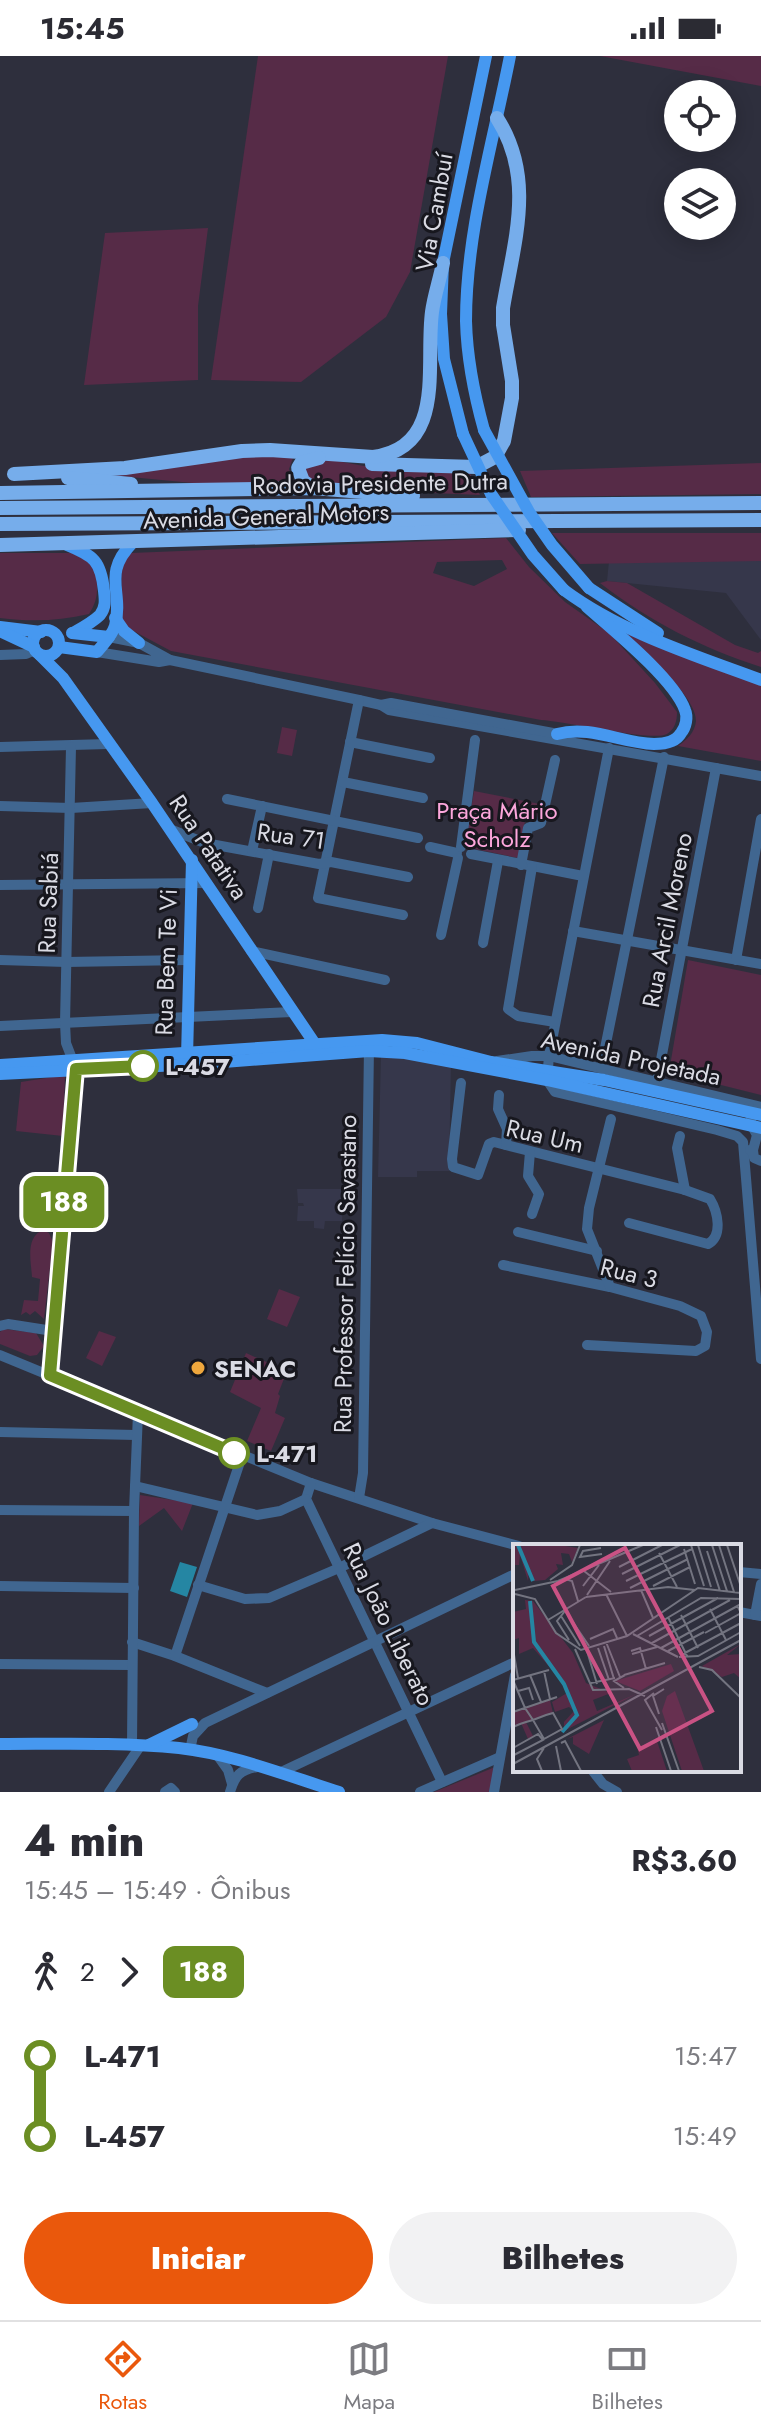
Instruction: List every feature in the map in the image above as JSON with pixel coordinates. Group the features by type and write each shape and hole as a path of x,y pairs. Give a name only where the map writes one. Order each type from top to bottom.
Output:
{"highway":[{"path":"313,488 299,475 301,463 307,460 318,458 362,464 476,467 495,457 504,441 510,416 512,381 503,308 522,198 518,166 505,130 497,118"},
{"path":"7,473 125,468 242,451 373,457 388,455 413,439 422,426 427,409 432,311 443,263"},
{"path":"7,473 212,491"},
{"path":"0,493 313,488 525,503"},
{"name":"Rodovia Presidente Dutra","path":"0,508 761,503"},
{"name":"Avenida General Motors","path":"0,545 455,533 706,520"},
{"name":"Rodovia Presidente Dutra","path":"0,524 761,520"}],"main road":[{"name":"Via Cambuí","path":"486,56 443,263 441,314 444,359 463,434 491,494 533,555 564,590 587,607 641,634 761,680"},
{"name":"Via Cambuí","path":"510,56 467,282 469,363 484,430 529,512 589,588 688,652"},
{"path":"46,631 33,640 36,651 47,656 58,649 97,652 115,627 115,568 122,553 133,542"},
{"path":"67,545 87,553 97,562 102,572 105,606 99,616 73,633"},
{"path":"557,734 578,730 661,744 679,737 685,726 686,712 680,701 648,661 587,607"},
{"path":"115,618 124,631 139,643"},
{"path":"0,629 109,637"},
{"name":"Rua Patativa","path":"0,629 36,651 63,678 189,856 315,1044"},
{"path":"46,631 59,639 58,649"},
{"name":"Rua Patativa","path":"58,649 55,658 63,678"},
{"name":"Rua Bem Te Vi","path":"187,1058 189,856"},
{"path":"0,1074 74,1065 417,1043 757,1127"},
{"path":"187,1058 315,1044 369,1046 548,1076 686,1092 755,1109"},
{"path":"0,1065 74,1065"},
{"path":"141,1745 199,1724"},
{"path":"0,1744 141,1745 185,1749 339,1792"}],"street":[{"path":"109,637 139,643 170,660 381,705 389,710 609,748"},
{"path":"0,655 36,651"},
{"path":"97,652 159,662 170,660"},
{"path":"359,700 318,898 403,915"},
{"path":"381,705 391,703 557,734 609,748 761,776"},
{"path":"441,935 459,853 475,740"},
{"path":"350,742 430,758"},
{"path":"0,747 108,744"},
{"name":"Rua Sabiá","path":"50,1375 74,1065 66,1043 65,1023 71,747"},
{"path":"609,748 555,1022 548,1076 555,1092 613,1113 664,1120 737,1136 754,1158 761,1161"},
{"path":"601,1068 664,757"},
{"path":"555,760 541,823 528,828 508,1003 512,1013 555,1022"},
{"name":"Rua Arcil Moreno","path":"657,1081 716,768"},
{"path":"343,782 423,798"},
{"path":"227,799 418,838"},
{"path":"0,806 71,808 152,803"},
{"path":"252,851 262,806"},
{"path":"736,960 761,819"},
{"name":"Rua 71","path":"171,830 205,843 408,877"},
{"path":"189,856 192,843 205,843"},
{"path":"430,847 459,853 467,860 471,854 583,876"},
{"path":"258,908 269,854"},
{"path":"483,943 498,861"},
{"path":"0,885 207,883"},
{"path":"573,931 761,964"},
{"path":"251,951 385,980"},
{"path":"0,960 187,960"},
{"path":"0,1026 292,1012"},
{"name":"Rua Professor Felício Savastano","path":"359,1498 363,1473 369,1046"},
{"name":"Avenida Projetada","path":"491,1062 549,1056 657,1081 686,1092"},
{"name":"Rua Um","path":"461,1083 453,1167 478,1175 489,1144 494,1142 685,1190"},
{"path":"664,1120 682,1110 686,1092"},
{"path":"499,1095 498,1109 507,1129 506,1145"},
{"path":"755,1109 757,1135 748,1150 761,1359"},
{"path":"610,1287 587,1229 589,1208 613,1113"},
{"path":"629,1223 708,1244 715,1239 716,1212 710,1199 685,1190 677,1148 680,1136"},
{"path":"530,1152 528,1176 539,1194 532,1214"},
{"path":"518,1232 597,1251"},
{"name":"Rua 3","path":"503,1265 610,1287 691,1310 703,1318 707,1332 707,1343 699,1350 587,1345"},
{"path":"0,1326 8,1324 53,1331"},
{"path":"0,1355 311,1483 513,1546"},
{"path":"109,1792 141,1745 132,1665 138,1413"},
{"path":"0,1432 136,1435"},
{"path":"175,1656 222,1508 242,1456"},
{"path":"135,1486 257,1515 280,1511 306,1499 311,1483"},
{"name":"Rua João Liberato","path":"306,1499 442,1782"},
{"path":"0,1510 134,1511"},
{"path":"198,1585 259,1600 339,1568 432,1523"},
{"path":"741,1572 761,1574"},
{"path":"185,1749 199,1724 513,1575"},
{"path":"758,1616 761,1584"},
{"path":"0,1586 134,1588"},
{"path":"132,1642 267,1693"},
{"path":"279,1773 513,1663"},
{"path":"0,1664 132,1665"},
{"path":"494,1792 513,1686"},
{"path":"218,1756 228,1770 231,1788"},
{"path":"420,1792 500,1757"},
{"path":"231,1788 241,1771 257,1767"},
{"path":"594,1772 603,1784 617,1792"},
{"path":"165,1792 171,1788 175,1792"}],"shaded area":[{"path":"609,561 761,561 761,640 726,593 607,581"},
{"path":"381,1055 451,1063 449,1171 417,1171 417,1177 378,1177"},
{"path":"297,1189 343,1189 343,1192 349,1192 349,1201 343,1202 342,1221 325,1221 324,1229 314,1228 314,1221 297,1221 298,1206 304,1206 298,1203"}],"green space":[{"path":"258,56 448,56 410,272 386,317 301,382 211,380"},
{"path":"600,56 761,56 761,86"},
{"path":"208,228 198,306 198,380 84,385 105,233"},
{"path":"243,452 293,458 289,469 294,483 203,484 99,474"},
{"path":"307,460 364,466 468,469 480,495 313,488 301,463"},
{"path":"761,463 761,494 531,497 520,471"},
{"path":"552,533 761,533 761,561 580,564"},
{"path":"506,538 529,567 565,602 609,633 677,712 676,722 672,730 659,736 627,733 541,720 171,651 128,628 122,619 121,561 131,553","holes":["502,560 507,569 474,586 433,573 437,562"]},
{"path":"0,553 72,553 94,563 97,595 89,614 45,620 0,618"},
{"path":"600,583 627,583 735,645 758,653 761,651 761,667 697,642 657,621"},
{"path":"626,633 761,683 761,761 678,746 694,729 694,711 668,674"},
{"path":"282,727 297,730 292,756 277,753"},
{"name":"Praça Mário Scholz","path":"474,791 540,804 537,823 525,821 518,858 465,847"},
{"path":"688,960 761,975 761,1095 669,1072"},
{"path":"65,1075 63,1136 16,1131 21,1082"},
{"path":"43,1230 49,1233 53,1242 44,1319 35,1311 30,1315 26,1312 21,1315 24,1300 38,1301 40,1279 32,1277 30,1250 37,1233"},
{"path":"279,1289 300,1297 287,1327 267,1319"},
{"path":"4,1329 36,1333 44,1346 37,1355 30,1356 0,1344 0,1332"},
{"path":"99,1331 116,1337 102,1366 86,1358"},
{"path":"246,1353 287,1371 275,1413 285,1418 271,1451 247,1441 261,1408 230,1392"},
{"path":"140,1495 193,1503 182,1531 164,1508 139,1526"},
{"path":"495,1767 491,1792 434,1792"}],"water":[{"path":"180,1562 197,1567 187,1597 170,1591"}],"bus line":[{"name":"188","path":"143,1066 76,1069 50,1375 234,1453"}],"place":[{"name":"L-457","path":"143,1066"},
{"name":"SENAC","path":"198,1368"},
{"name":"L-471","path":"234,1453"}]}
